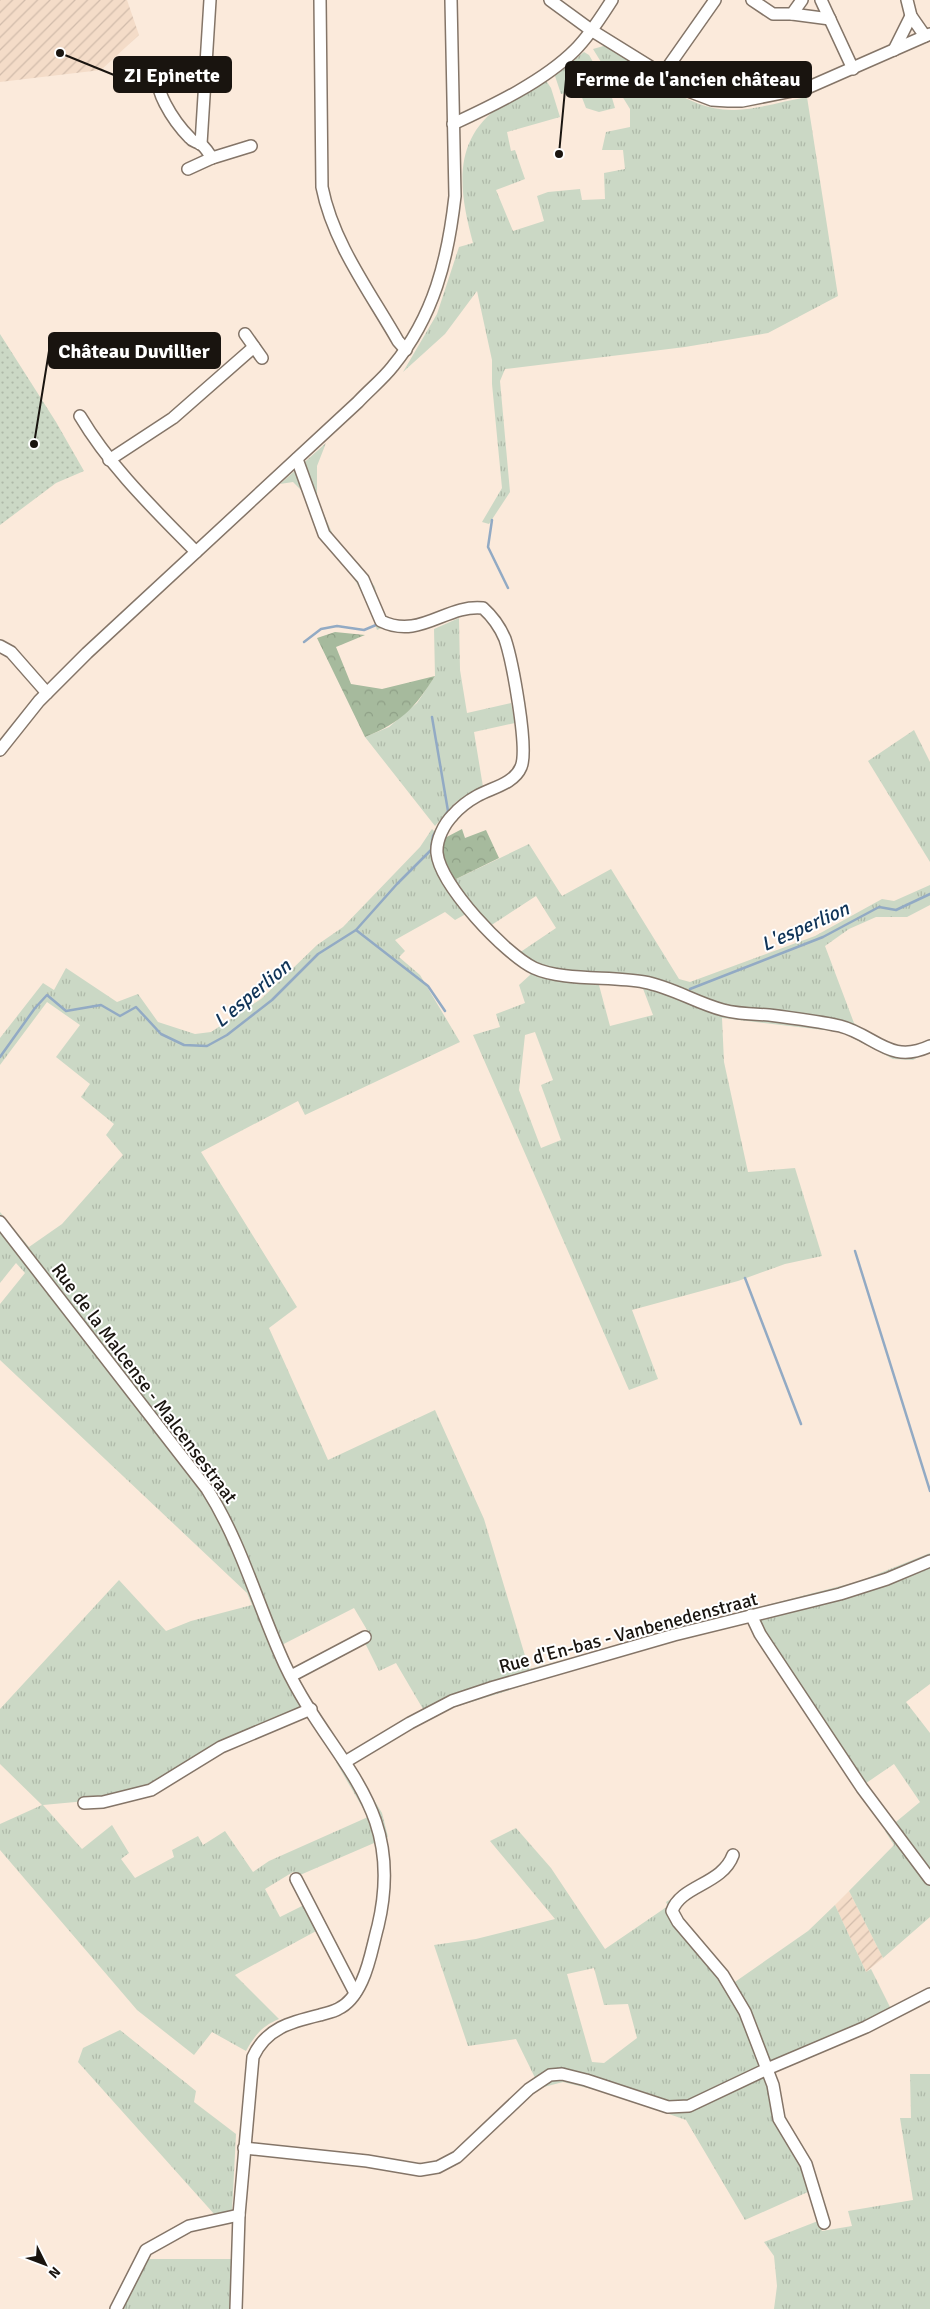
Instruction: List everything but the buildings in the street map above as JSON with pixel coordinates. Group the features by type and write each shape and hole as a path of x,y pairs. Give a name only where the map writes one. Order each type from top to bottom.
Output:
{"street":[{"path":"202,144 210,0"},
{"path":"320,0 322,187 327,209 334,230 398,340 406,350"},
{"path":"0,750 47,693 87,653 297,459 392,368 406,350 432,304 448,248 455,196 451,0"},
{"path":"550,0 591,30 691,92 712,100 735,101 807,88 928,35 911,16 907,0"},
{"path":"453,124 504,98 561,63 577,48 612,0"},
{"path":"663,74 714,0"},
{"path":"752,0 773,14 792,14 830,19"},
{"path":"792,14 802,0"},
{"path":"821,0 853,69"},
{"path":"894,50 911,16"},
{"path":"206,70 169,68 160,72 158,77 160,95 191,140 202,144 212,158"},
{"path":"188,169 212,158 251,146"},
{"path":"245,334 262,358"},
{"path":"109,460 174,418 254,347"},
{"path":"80,416 109,460 196,552"},
{"path":"297,459 324,534 363,579 381,621 390,626 414,626 469,607 483,608 493,618 504,638 510,660 521,725 521,767 514,778 463,805 451,817 443,830 437,853 449,882 468,907 502,944 528,964 542,970 566,975 644,982 721,1010 840,1026 850,1029 896,1053 910,1052 930,1046"},
{"path":"0,646 10,652 47,693"},
{"name":"Rue de la Malcense - Malcensestraat","path":"0,1222 207,1489 224,1516 291,1676 370,1804 383,1848 386,1872 384,1897 368,1966 355,1993 338,2010 282,2026 268,2034 257,2047 251,2068 244,2148 239,2215 236,2309"},
{"name":"Rue d'En-bas - Vanbenedenstraat","path":"345,1762 410,1723 452,1701 494,1687 751,1615 840,1594 887,1579 930,1560"},
{"path":"751,1615 760,1634 862,1788 930,1879"},
{"path":"291,1676 365,1637"},
{"path":"84,1803 103,1802 151,1790 221,1747 311,1709"},
{"path":"733,1855 729,1865 720,1874 678,1899 672,1910 678,1922 727,1983 745,2012 773,2085 779,2119 806,2164 824,2223"},
{"path":"296,1879 355,1993"},
{"path":"244,2148 367,2161 420,2170 438,2167 457,2157 529,2089 550,2075 562,2074 668,2107 689,2106 767,2069 866,2027 930,1994"},
{"path":"116,2309 146,2250 189,2226 239,2215"}],"shaded area":[{"path":"0,0 127,0 139,35 101,70 0,82"},
{"path":"849,1891 883,1958 866,1972 835,1905"}],"green space":[{"path":"607,45 667,88 700,104 718,109 735,110 762,107 807,97 838,296 768,333 685,347 505,369 500,381 510,492 489,524 482,522 502,488 492,384 492,360 477,291 445,334 403,372 437,314 459,247 473,243 464,204 463,167 467,150 474,134 486,119 502,105 542,82 547,82 551,88 560,117 507,132 511,151 515,150 525,179 496,190 513,231 544,221 537,196 548,192 580,189 582,200 605,199 604,173 625,169 623,150 602,150 606,132 630,127 630,109 593,49"},
{"path":"584,52 589,55 610,91 615,108 599,112 586,108 581,95 569,92 561,94 555,76"},
{"path":"0,334 56,422 84,471 56,483 0,525"},
{"path":"326,443 317,466 317,499 334,537 360,565 375,587 379,608 393,623 377,630 369,606 356,582 313,523 303,492 293,482 280,484"},
{"path":"459,618 460,670 467,713 511,703 515,723 474,732 483,787 456,802 435,826 365,737 389,727 417,703 435,676 434,629"},
{"path":"335,632 365,635 336,647 351,684 382,689 435,676 413,706 398,720 365,737 317,638"},
{"path":"914,730 930,762 930,862 868,761"},
{"path":"432,829 437,834 452,881 529,844 562,896 611,869 679,979 690,982 815,936 882,899 894,901 930,885 930,905 907,917 876,917 849,929 825,946 854,1023 890,1047 908,1048 930,1039 930,1051 913,1060 893,1059 841,1032 722,1018 724,1062 748,1172 795,1168 822,1256 785,1264 738,1281 632,1310 658,1379 629,1390 473,1035 500,1027 496,1014 525,1003 519,985 530,975 536,962 519,953 556,928 536,896 490,926 475,909 455,920 445,912 395,940 405,951 399,957 420,975 460,1042 305,1115 298,1101 201,1152 297,1307 269,1328 328,1460 435,1410 484,1519 529,1669 645,1638 648,1647 449,1709 396,1736 352,1764 382,1813 388,1837 300,1875 293,1872 265,1889 280,1917 304,1905 318,1930 235,1975 279,2019 260,2032 246,2051 212,2032 194,2055 137,2010 0,1850 0,1824 42,1805 0,1764 0,1709 119,1580 166,1631 191,1621 252,1605 247,1593 0,1360 0,1304 25,1273 16,1263 0,1283 0,1212 29,1247 62,1224 123,1155 106,1135 114,1124 81,1097 90,1084 56,1057 80,1025 47,1002 0,1065 0,1038 43,983 54,990 66,968 117,1002 138,994 158,1022 195,1034 211,1032 261,999 317,945 343,927 420,847","holes":["596,974 639,978 653,1015 610,1026","535,1032 553,1080 541,1085 561,1140 541,1148 519,1090 525,1035","354,1608 370,1635 365,1643 379,1671 396,1663 423,1709 336,1762 368,1817 269,1861 253,1872 225,1831 203,1845 198,1836 172,1850 174,1857 135,1878 121,1859 129,1853 112,1825 82,1849 43,1805 97,1800 149,1789 189,1773 232,1748 308,1717 286,1682 272,1650"]},
{"path":"462,829 465,838 486,830 499,858 452,881 442,854 441,840"},
{"path":"930,1553 930,1684 906,1702 930,1733 930,1917 883,1958 849,1891 894,1845 885,1831 920,1802 894,1764 856,1790 752,1631 748,1620 693,1624 860,1581"},
{"path":"516,1828 551,1868 605,1949 668,1906 666,1902 708,1877 713,1884 680,1904 678,1912 732,1984 808,1931 835,1905 866,1972 871,1969 891,2009 762,2066 770,2087 776,2121 784,2140 806,2172 810,2191 745,2220 686,2120 612,2094 563,2082 540,2088 516,2039 468,2046 434,1945 476,1939 555,1919 490,1841","holes":["594,1968 604,2005 628,2004 637,2038 604,2063 592,2062 567,1974"]},
{"path":"120,2030 196,2091 194,2102 236,2134 232,2212 215,2215 78,2062 83,2048"},
{"path":"910,2074 930,2074 930,2309 774,2309 777,2286 774,2256 764,2242 818,2221 822,2231 852,2226 848,2211 913,2200 900,2118 911,2118"},
{"path":"145,2259 243,2259 243,2309 120,2309"}],"waterway":[{"path":"492,520 488,547 508,588"},
{"path":"304,642 321,629 337,626 364,630 376,625"},
{"path":"356,930 397,884 431,850 433,836 448,811 432,717"},
{"name":"L'esperlion","path":"690,989 823,937 879,907 896,910 930,894"},
{"name":"L'esperlion","path":"0,1057 35,1008 47,995 66,1011 101,1005 120,1016 136,1007 161,1034 184,1045 207,1046 227,1035 272,1000 318,954 356,930 428,986 445,1011"},
{"path":"855,1251 930,1491"},
{"path":"745,1278 801,1424"}],"place":[{"name":"ZI Epinette","path":"60,53"},
{"name":"Ferme de l'ancien château","path":"559,154"},
{"name":"Château Duvillier","path":"34,444"}]}
